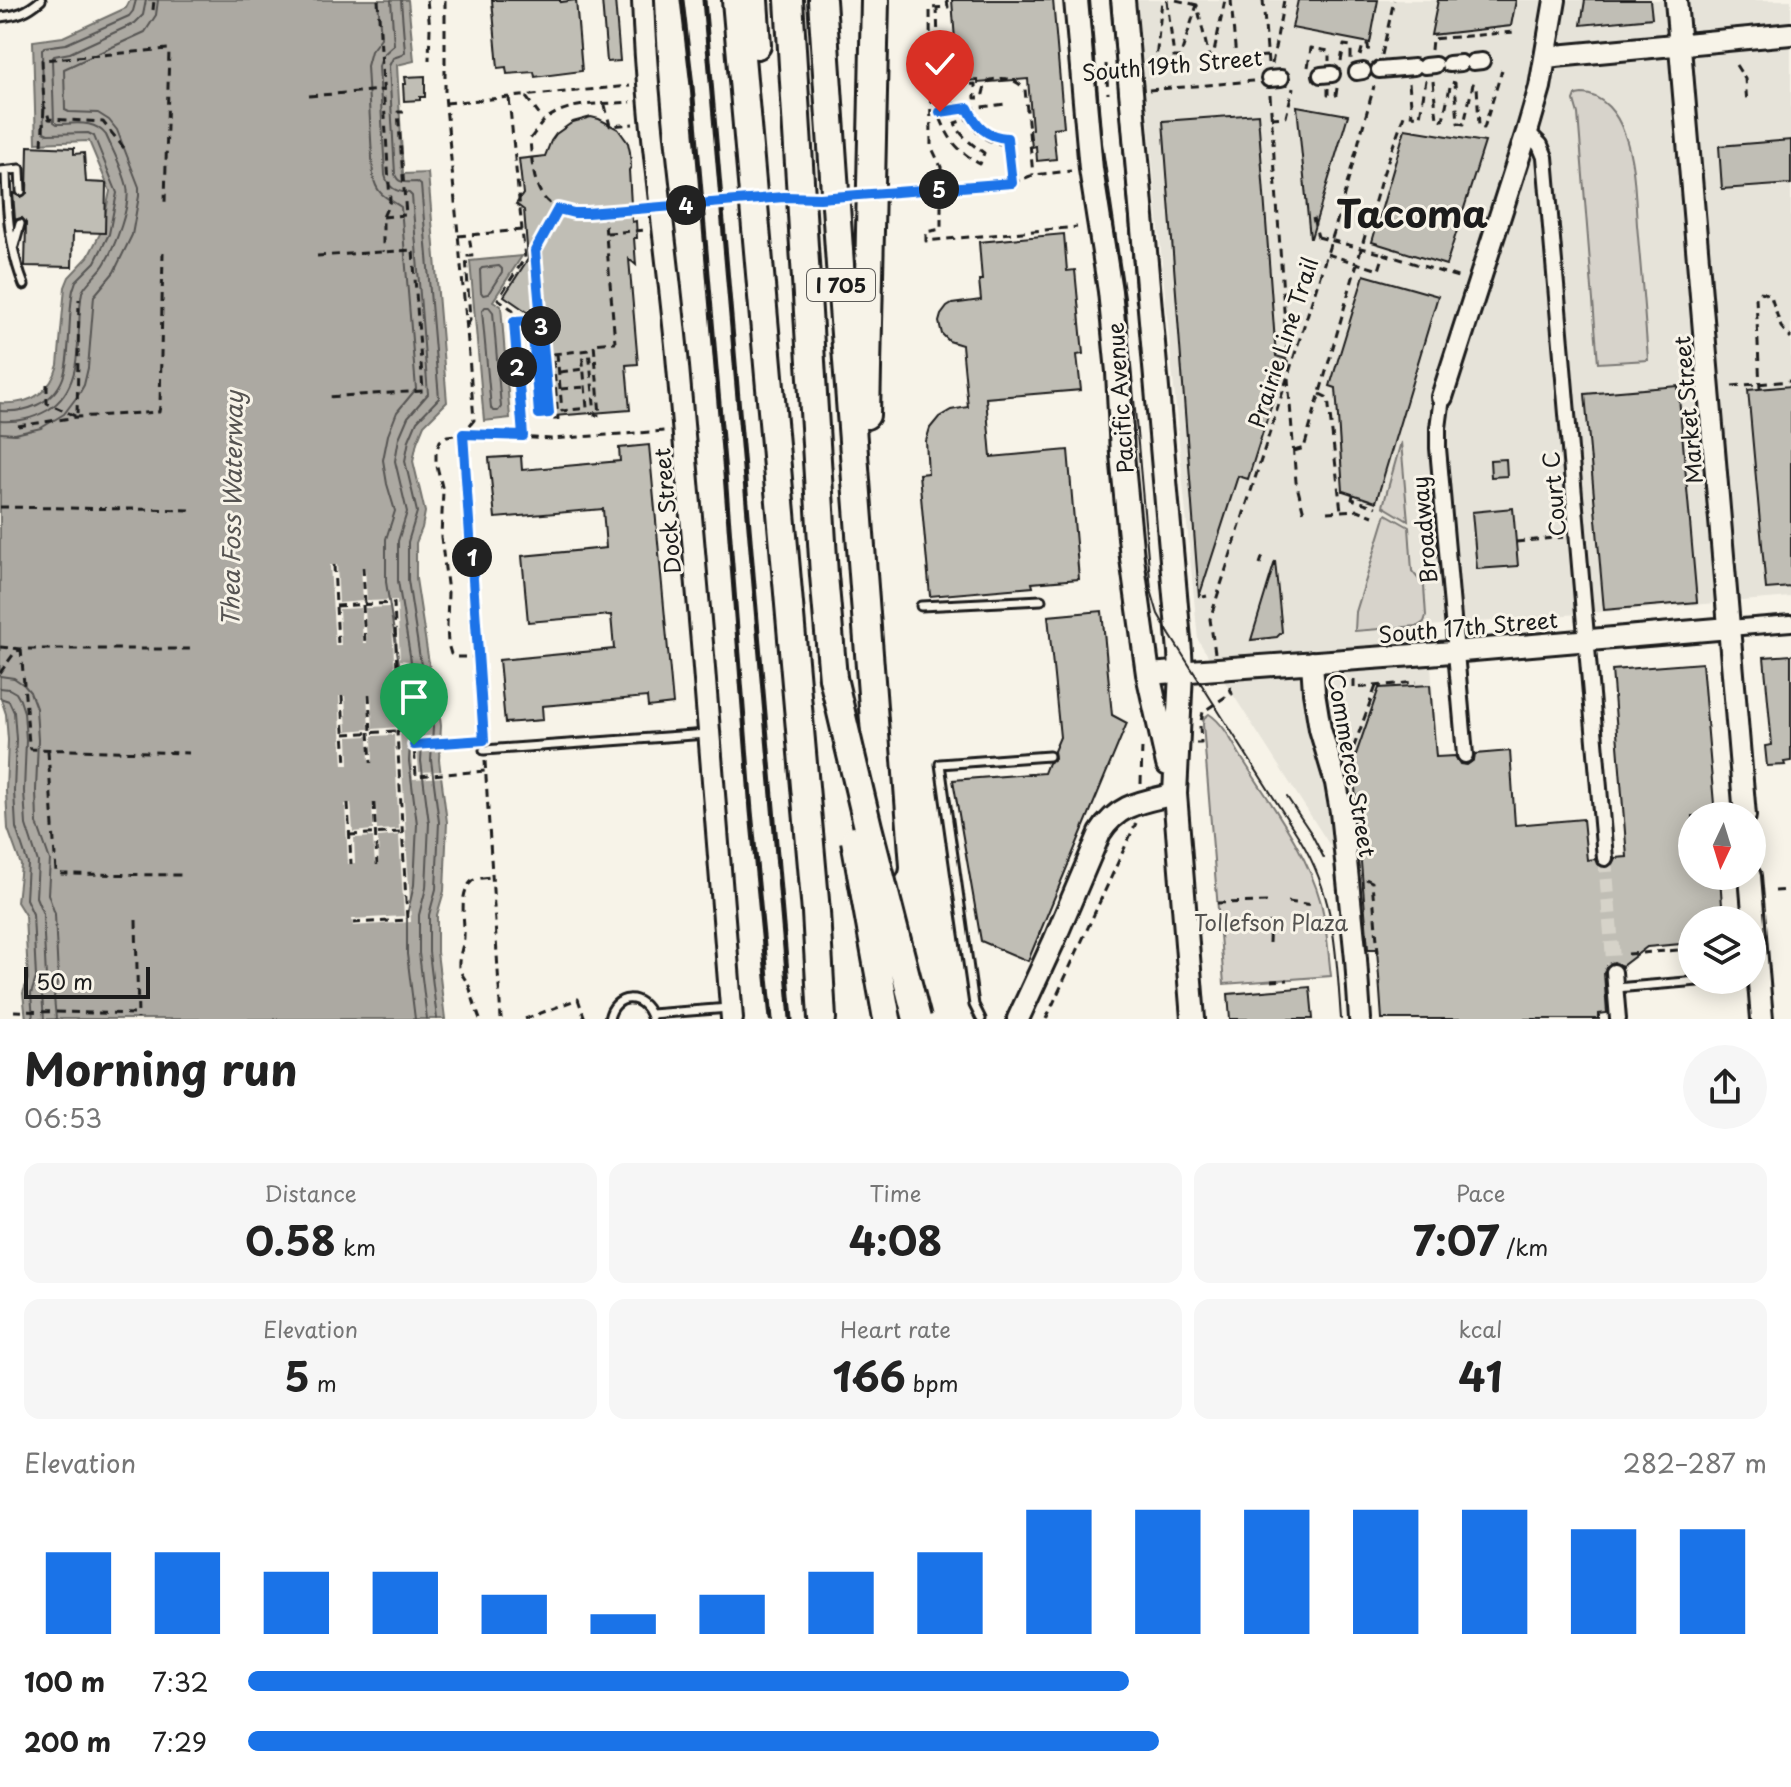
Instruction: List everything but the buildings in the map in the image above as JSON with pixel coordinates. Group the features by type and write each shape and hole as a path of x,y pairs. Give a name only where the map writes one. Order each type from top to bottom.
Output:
{"highway":[{"path":"736,0 816,912 822,1019"},
{"path":"754,0 779,488"},
{"path":"789,0 833,678 851,821 887,1019"},
{"name":"I 705","path":"822,0 886,882 887,1019"},
{"path":"864,570 875,0"},
{"path":"833,678 917,1019"}],"main road":[{"name":"Pacific Avenue","path":"1076,0 1091,169 1110,291 1132,558 1148,674 1175,794"},
{"name":"Pacific Avenue","path":"1123,0 1181,672 1175,794 1193,1019"}],"street":[{"name":"Dock Street","path":"643,0 645,56 676,351 732,1014"},
{"path":"1442,397 1540,87 1555,0"},
{"name":"Market Street","path":"1676,0 1744,802"},
{"path":"1545,57 1791,34"},
{"path":"1330,74 1443,64"},
{"name":"Court C","path":"1527,132 1540,145 1545,157 1605,858"},
{"name":"Broadway","path":"1442,397 1438,448 1465,755"},
{"name":"South 17th Street","path":"1148,674 1456,652 1791,623"},
{"name":"Commerce Street","path":"1312,662 1320,729 1341,812 1360,1019"},
{"path":"1018,1019 1106,824 1127,806 1175,794"},
{"path":"1751,890 1762,1019"},
{"path":"1614,972 1618,1019"}],"lane":[{"path":"0,17 28,11 41,0"},
{"path":"21,191 20,169 3,171 7,217 16,265 24,285"},
{"path":"13,248 20,224"},
{"path":"921,606 1041,600"},
{"path":"484,750 709,734"},
{"path":"981,1019 974,1005 940,764 1049,756"},
{"path":"1616,988 1678,983"},
{"path":"609,1019 616,1004 629,999 643,1003 651,1017 732,1014"}],"path":[{"path":"153,10 154,0"},
{"path":"378,0 390,201 383,217 383,252"},
{"path":"427,0 429,60"},
{"path":"414,745 484,740 463,434 474,420 446,103 445,0"},
{"path":"947,0 948,7 930,8 931,146 941,167 941,229 926,232 926,241 1077,227"},
{"path":"1164,0 1174,57 1180,57 1198,3"},
{"path":"1149,61 1156,60 1164,0"},
{"path":"1176,0 1198,3"},
{"path":"1198,3 1209,57 1213,57 1228,0"},
{"path":"1228,0 1236,59 1267,56 1263,1 1255,0"},
{"path":"1284,0 1330,74"},
{"name":"Prairie Line Trail","path":"1214,648 1210,619 1327,254 1330,74 1394,0"},
{"path":"937,7 940,117 947,134 962,154 980,164 984,153 959,132 955,123 967,119 981,137 996,144 1008,145"},
{"path":"1432,39 1515,32"},
{"path":"1271,118 1286,117 1330,74 1351,46 1344,45 1330,74 1271,118"},
{"path":"42,145 42,60 169,49 165,202"},
{"path":"1106,64 1130,92"},
{"path":"1412,115 1443,64"},
{"path":"1736,65 1745,79 1747,103"},
{"path":"1294,451 1304,448 1381,180 1404,115 1420,116 1427,77 1433,78 1437,119 1443,120 1451,82 1455,83 1458,123 1464,124 1473,84 1477,85 1479,127 1484,128 1502,70"},
{"name":"South 19th Street","path":"1085,96 1330,74"},
{"path":"954,110 953,86 975,84 975,98 982,98 990,80 1002,78 1017,81 1025,89 1028,101 1033,175"},
{"path":"446,103 634,86"},
{"path":"309,96 383,90"},
{"path":"526,97 544,121"},
{"path":"509,98 525,258 498,299 513,310 523,436"},
{"path":"635,102 566,108 544,121 530,139 532,171 544,199 558,209 574,213 604,212 1012,183 1033,175 1073,171"},
{"path":"940,112 1005,104"},
{"path":"605,105 609,128 637,124"},
{"path":"44,107 49,119 103,122 124,148"},
{"path":"968,108 978,127 991,136 1007,138 1012,183"},
{"path":"383,217 406,215 398,112 404,112"},
{"path":"1271,118 1297,490 1304,513"},
{"path":"514,322 532,321 539,414 549,413 535,251 558,209"},
{"path":"544,355 548,355 553,419 558,419 553,354 589,350 595,415 600,415 594,344 615,342 604,212"},
{"path":"1313,218 1318,237 1478,284"},
{"path":"458,236 522,230"},
{"path":"606,233 647,230"},
{"path":"467,330 470,319 466,256 472,256 469,235"},
{"path":"317,256 413,250 423,391 325,397"},
{"path":"18,426 77,417 159,412 163,253"},
{"path":"1327,254 1379,270 1384,254"},
{"path":"1760,386 1756,297 1760,292 1771,297 1781,327 1791,338"},
{"path":"77,417 79,299"},
{"path":"557,353 562,411 587,408 582,351"},
{"path":"559,372 584,369"},
{"path":"1732,386 1791,381"},
{"path":"47,384 47,403 77,417"},
{"path":"560,389 585,387"},
{"path":"1320,394 1328,398 1341,511"},
{"path":"479,657 456,657 451,654 448,644 448,592 441,537 443,491 436,462 440,441 447,436 463,434 551,439 667,431"},
{"path":"1353,495 1352,499 1376,507"},
{"path":"0,507 196,510"},
{"path":"1327,512 1358,510 1373,516"},
{"path":"1516,542 1564,537"},
{"path":"1260,564 1263,555"},
{"path":"334,565 338,645"},
{"path":"363,567 365,643"},
{"path":"336,606 394,603 401,731 344,734"},
{"path":"0,647 193,649"},
{"path":"0,673 15,652 21,649"},
{"path":"21,649 31,749 189,753"},
{"path":"397,668 404,667 416,776 486,771"},
{"path":"1354,680 1354,688 1416,682"},
{"path":"1346,767 1376,686"},
{"path":"1196,743 1201,743 1203,712 1232,694 1231,691"},
{"path":"369,694 371,763"},
{"path":"342,696 346,765"},
{"path":"353,923 407,920 397,731"},
{"path":"1141,782 1142,746"},
{"path":"484,750 501,1019"},
{"path":"48,751 56,872 186,875"},
{"path":"348,803 351,864"},
{"path":"374,803 377,865"},
{"path":"1046,1019 1138,819"},
{"path":"350,835 402,832"},
{"path":"1358,876 1372,882 1378,952 1365,953"},
{"path":"480,1019 470,986 459,966 464,937 463,906 470,883 475,879 491,877"},
{"path":"1775,891 1791,890"},
{"path":"1217,903 1269,902"},
{"path":"1288,902 1314,905"},
{"path":"1269,943 1270,916"},
{"path":"14,1011 138,1016 136,920"},
{"path":"1628,954 1678,950"},
{"path":"1271,981 1288,980"},
{"path":"529,1018 578,999 585,1019"}],"shaded area":[{"path":"1137,0 1791,0 1791,597 1429,626 1436,757 1326,765 1336,855 1198,640"}],"green space":[{"path":"1576,95 1597,98 1609,107 1618,119 1628,144 1634,178 1648,360 1598,363 1578,114 1574,100"},
{"path":"1401,442 1408,521 1383,506"},
{"path":"1386,514 1409,527 1412,571 1424,586 1426,616 1418,626 1355,631 1356,612"},
{"name":"Tollefson Plaza","path":"1209,714 1229,737 1307,866 1323,912 1331,976 1224,984 1203,724"}],"water":[{"name":"Thea Foss Waterway","path":"130,0 408,0 414,61 397,65 403,174 428,173 447,402 424,425 413,461 425,512 416,543 416,579 439,709 439,760 447,822 444,891 437,915 437,952 445,1019 26,1019 23,993 28,979 25,915 17,902 21,865 8,829 8,740 6,714 0,696 0,403 29,400 50,383 58,365 65,287 69,277 88,257 102,230 110,191 89,141 36,143 33,41 63,37 126,8"},
{"path":"522,256 493,301 501,306 510,418 484,421 470,261"}],"pier":[{"path":"330,565 337,565 339,603 363,601 361,567 365,567 367,601 397,600 400,660 408,661 409,674 401,675 404,733 400,734 411,922 353,926 352,919 404,916 399,835 378,837 379,865 375,865 373,837 354,838 355,863 348,864 345,804 351,803 353,832 373,830 372,803 376,803 377,830 399,829 394,735 372,736 373,763 369,763 368,736 348,737 349,765 343,765 339,696 345,696 347,731 369,729 367,694 371,694 373,729 398,727 391,607 365,608 367,643 363,643 361,608 339,609 341,645 335,645"},
{"path":"444,740 444,746 417,748 419,772 444,771 445,777 413,779 410,742"}],"tunnel":[{"path":"1605,858 1614,972"}],"tram line":[{"path":"1090,0 1102,143 1125,298 1151,590 1158,614 1170,635 1312,861 1332,926 1341,1019"},
{"path":"1111,0 1136,302"},
{"path":"1287,797 1324,858"}],"railway":[{"path":"682,0 692,86 771,1019"},
{"path":"704,0 791,1019"}],"district":[{"name":"Tacoma","path":"1412,212"}],"route":[{"path":"414,745 484,740 463,434 523,436 514,322 532,321 539,414 549,413 535,251 558,209 587,213 1012,183 1007,138 991,136 978,127 968,108 940,112"}]}
